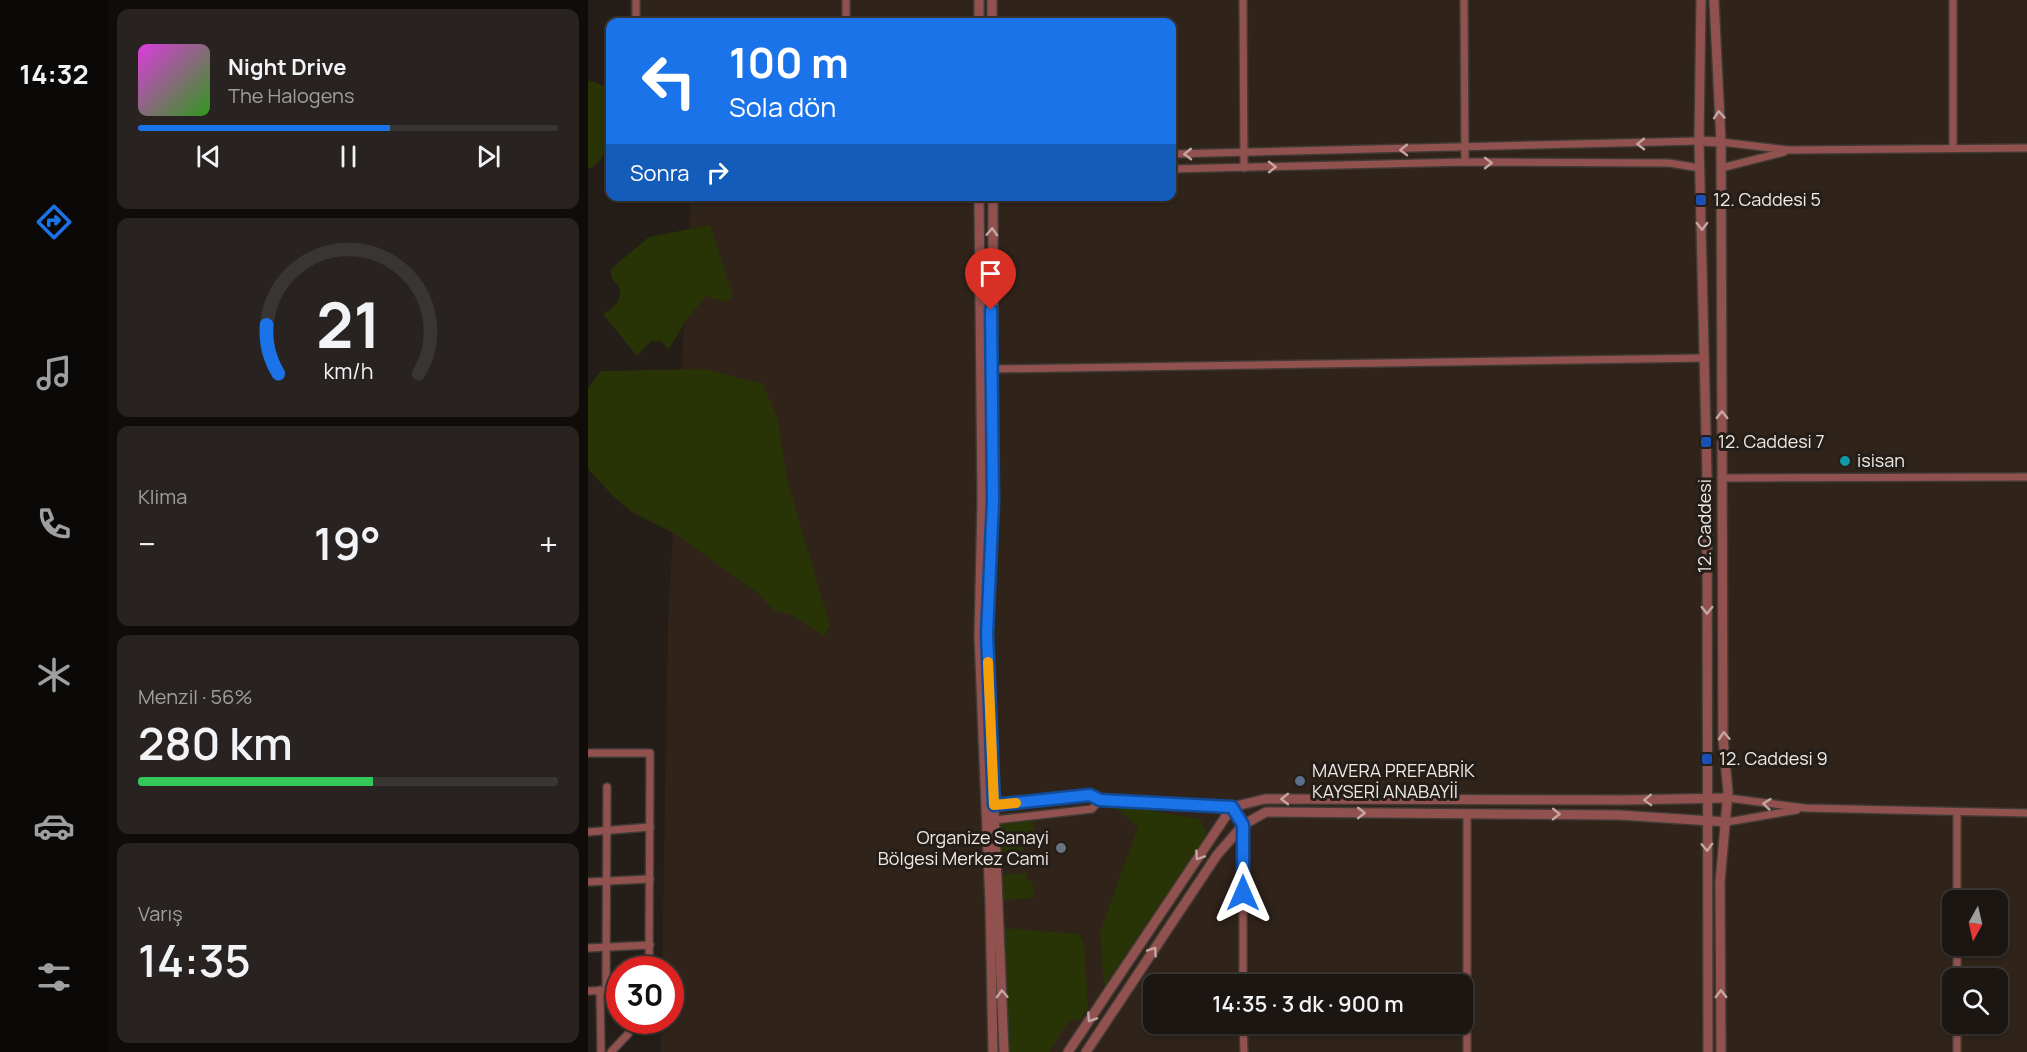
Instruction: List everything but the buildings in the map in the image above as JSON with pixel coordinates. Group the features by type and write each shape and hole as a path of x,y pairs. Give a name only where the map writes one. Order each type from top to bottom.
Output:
{"street":[{"path":"636,0 636,18"},
{"path":"846,0 846,18"},
{"path":"979,0 979,18"},
{"path":"992,0 992,18"},
{"path":"1243,0 1244,168"},
{"path":"1464,0 1465,162"},
{"name":"12. Caddesi","path":"1701,0 1699,141 1705,358 1708,1052"},
{"name":"12. Caddesi","path":"1714,0 1721,142 1723,738 1728,798 1720,882 1721,1052"},
{"path":"1953,0 1953,148"},
{"path":"1176,154 1465,149 1699,141 1789,150 2027,148"},
{"path":"1176,169 1465,162 1669,163 1700,168 1721,168 1789,150"},
{"path":"979,201 982,490 979,636 990,904 993,1052"},
{"path":"993,201 993,501 987,634 1004,1052"},
{"path":"992,369 1705,358"},
{"path":"1721,478 2027,477"},
{"path":"588,753 650,753 650,956"},
{"path":"601,1052 606,947 607,787"},
{"path":"994,805 1090,795 1100,800 1232,807 1265,799 1467,801 1728,798 1805,808 2027,813"},
{"path":"994,820 1092,809 1100,800"},
{"path":"1467,801 1467,1052"},
{"path":"1232,807 1243,825 1243,974"},
{"path":"1068,1052 1232,807"},
{"path":"1086,1052 1217,855 1243,825 1266,812 1619,815 1727,822 1805,808"},
{"path":"1957,812 1957,890"},
{"path":"588,832 650,827"},
{"path":"588,882 650,879"},
{"path":"588,948 650,945"},
{"path":"588,992 603,990"},
{"path":"611,1052 628,1034"},
{"path":"1244,1034 1244,1052"},
{"path":"1957,1034 1957,1052"}],"shaded area":[{"path":"629,0 2027,0 2027,1052 661,1052 661,1034 684,1034 684,956 662,956 668,623 691,201 1176,201 1176,18 629,18"}],"green space":[{"path":"588,80 606,87 606,150 597,163 588,169"},
{"path":"710,225 733,297 726,302 706,296 687,319 669,349 661,341 651,341 637,356 603,314 614,306 620,294 617,284 611,277 611,269 649,237"},
{"path":"704,369 763,384 778,420 787,479 830,626 824,636 792,615 773,610 759,594 677,535 632,512 613,496 588,469 588,388 601,371"},
{"path":"1106,804 1200,819 1207,833 1104,987 1100,932 1138,827 1118,809 1107,808"},
{"path":"1033,820 1035,844 1023,845 1024,850 1000,852 998,823"},
{"path":"1027,873 1027,881 1032,881 1034,898 1001,900 999,875"},
{"path":"1004,928 1079,934 1084,942 1088,1009 1081,1019 1069,1021 1049,1052 1007,1052"}],"slow traffic":[{"path":"988,662 994,805 1016,803"}],"place":[{"name":"12. Caddesi 5","path":"1701,200"},
{"name":"12. Caddesi 7","path":"1706,442"},
{"name":"isisan","path":"1845,461"},
{"name":"12. Caddesi 9","path":"1707,759"},
{"name":"MAVERA PREFABRİK KAYSERİ ANABAYİİ","path":"1300,781"},
{"name":"Organize Sanayi Bölgesi Merkez Cami","path":"1061,848"}],"route":[{"path":"991,310 993,501 987,634 994,805 1090,795 1100,800 1232,807 1243,825 1243,893"}]}
